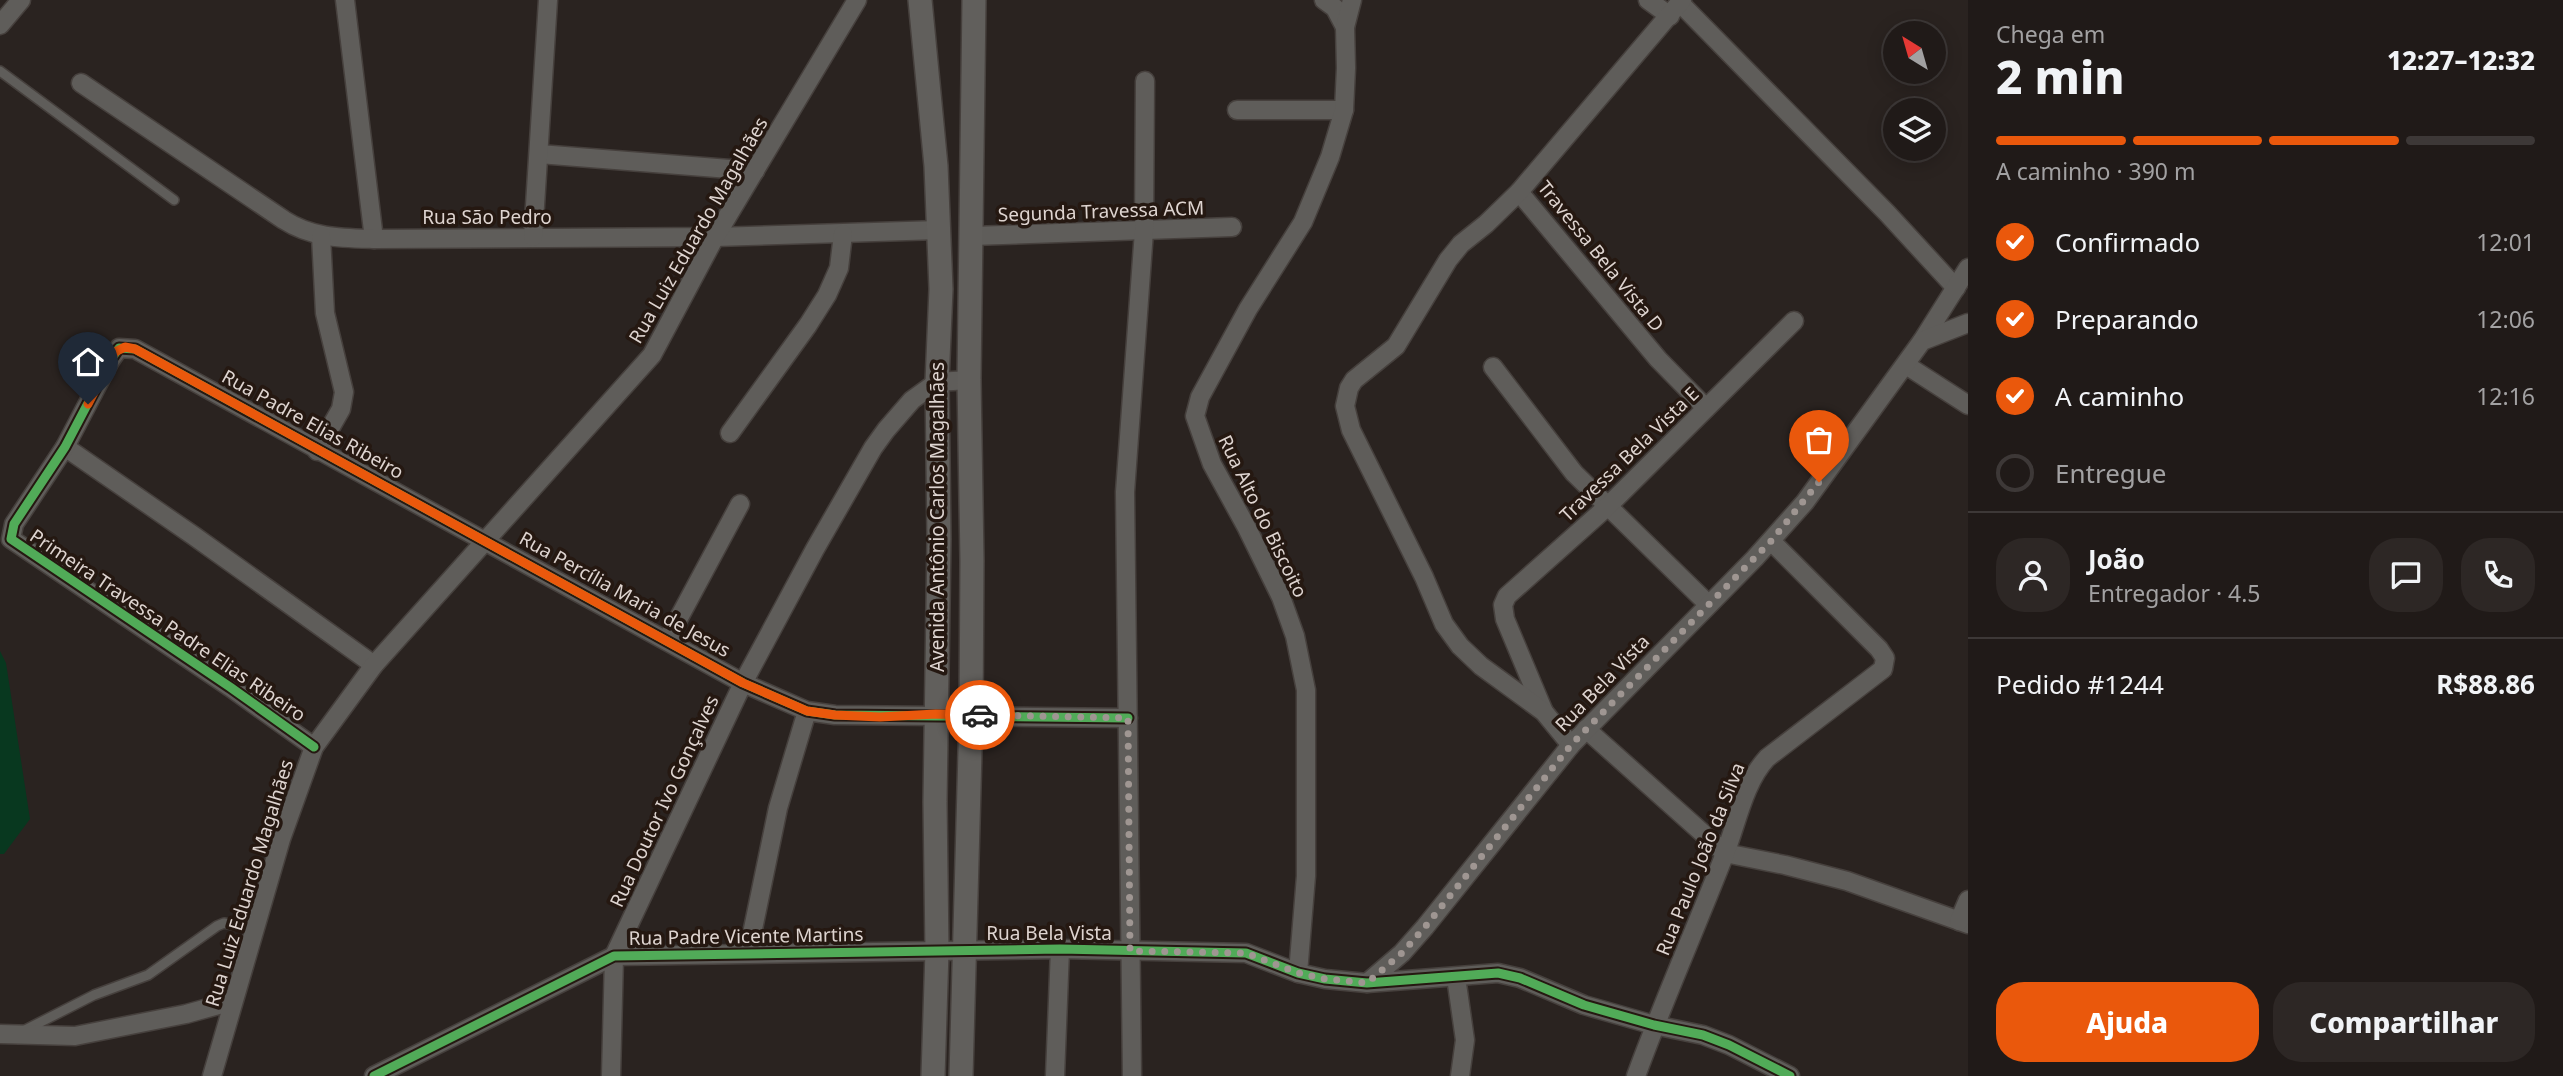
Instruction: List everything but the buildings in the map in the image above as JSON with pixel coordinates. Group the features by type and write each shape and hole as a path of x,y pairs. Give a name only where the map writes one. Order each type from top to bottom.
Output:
{"main road":[{"name":"Avenida Antônio Carlos Magalhães","path":"920,0 936,166 941,289 937,382 937,951 933,1076"},
{"name":"Avenida Antônio Carlos Magalhães","path":"961,1076 971,715 969,380 974,0"}],"street":[{"path":"0,24 21,0"},
{"path":"345,0 374,239"},
{"path":"533,237 548,0"},
{"name":"Rua Luiz Eduardo Magalhães","path":"212,1076 281,839 314,747 374,665 652,355 715,237 857,0"},
{"path":"1324,0 1335,8 1345,27"},
{"name":"Rua Alto do Biscoito","path":"1298,973 1306,876 1306,690 1295,636 1281,597 1212,464 1195,416 1200,397 1248,309 1303,222 1330,157 1343,110 1345,27 1352,0"},
{"path":"1648,0 1677,6 1887,213 1956,288"},
{"name":"Travessa Bela Vista D","path":"1677,6 1519,192 1658,359 1706,408"},
{"path":"1132,1076 1125,492 1144,231 1144,80"},
{"name":"Rua São Pedro","path":"81,83 284,220 299,229 321,236 374,239 715,237 939,230"},
{"path":"1237,110 1343,110"},
{"path":"539,154 755,171"},
{"path":"1519,192 1486,225 1461,244 1448,260 1403,338 1386,355 1361,373 1349,388 1345,407 1351,430 1424,577 1444,624 1481,667 1544,712 1571,745"},
{"name":"Segunda Travessa ACM","path":"972,236 1232,227"},
{"path":"730,433 808,326 827,295 839,268 843,234"},
{"path":"317,451 341,409 344,392 325,313 321,236"},
{"name":"Rua Bela Vista","path":"937,951 1060,949 1246,953 1298,973 1367,983 1402,953 1425,927 1571,745 1771,541 1805,502 1906,365 1968,268"},
{"name":"Travessa Bela Vista E","path":"1544,712 1504,619 1503,606 1514,589 1608,506 1794,321"},
{"path":"1922,341 1963,329"},
{"name":"Rua Padre Elias Ribeiro","path":"119,348 135,349 486,542"},
{"name":"Primeira Travessa Padre Elias Ribeiro","path":"119,348 65,447 15,524 11,539 314,747"},
{"path":"1906,365 1968,405"},
{"path":"1493,367 1574,473 1708,604"},
{"path":"937,382 969,380"},
{"name":"Rua Doutor Ivo Gonçalves","path":"611,1076 614,956 743,683 815,549 873,448 898,414 937,382"},
{"path":"65,447 374,665"},
{"path":"667,640 740,504"},
{"name":"Rua Paulo João da Silva","path":"1636,1076 1654,1025 1725,853 1749,785 1759,767 1774,752 1884,669 1885,658 1879,649 1771,541"},
{"name":"Rua Percília Maria de Jesus","path":"486,542 743,683 807,711 880,717 936,714 1128,718"},
{"path":"748,953 778,808 807,711"},
{"path":"1586,729 1725,853 1847,881 1964,923 1968,900"},
{"path":"1055,1076 1060,949"},
{"name":"Rua Padre Vicente Martins","path":"374,1076 614,956 937,951"},
{"path":"1367,983 1498,973 1520,978 1584,1005 1654,1025 1703,1035 1790,1076"},
{"path":"1455,977 1465,1040 1461,1076"},
{"path":"8,1035 75,1036 111,1031 233,1001"}],"lane":[{"path":"0,71 174,200"},
{"path":"8,1035 94,995 148,975 217,926 224,923 254,929"}],"green space":[{"path":"0,651 6,663 30,819 4,854 0,854"}],"cycle path":[{"path":"314,747 11,539 14,524 65,447 119,348 135,349 743,683 807,711 835,715 1128,718"},
{"path":"374,1076 614,956 1060,949 1246,953 1298,973 1367,983 1498,973 1520,978 1584,1005 1654,1025 1703,1035 1790,1076"}],"way so far":[{"path":"980,715 1128,718 1130,951 1246,953 1298,973 1367,983 1402,953 1425,927 1571,745 1771,541 1819,482"}],"route":[{"path":"88,404 115,352 125,347 135,349 743,683 807,711 880,717 980,715"}]}
